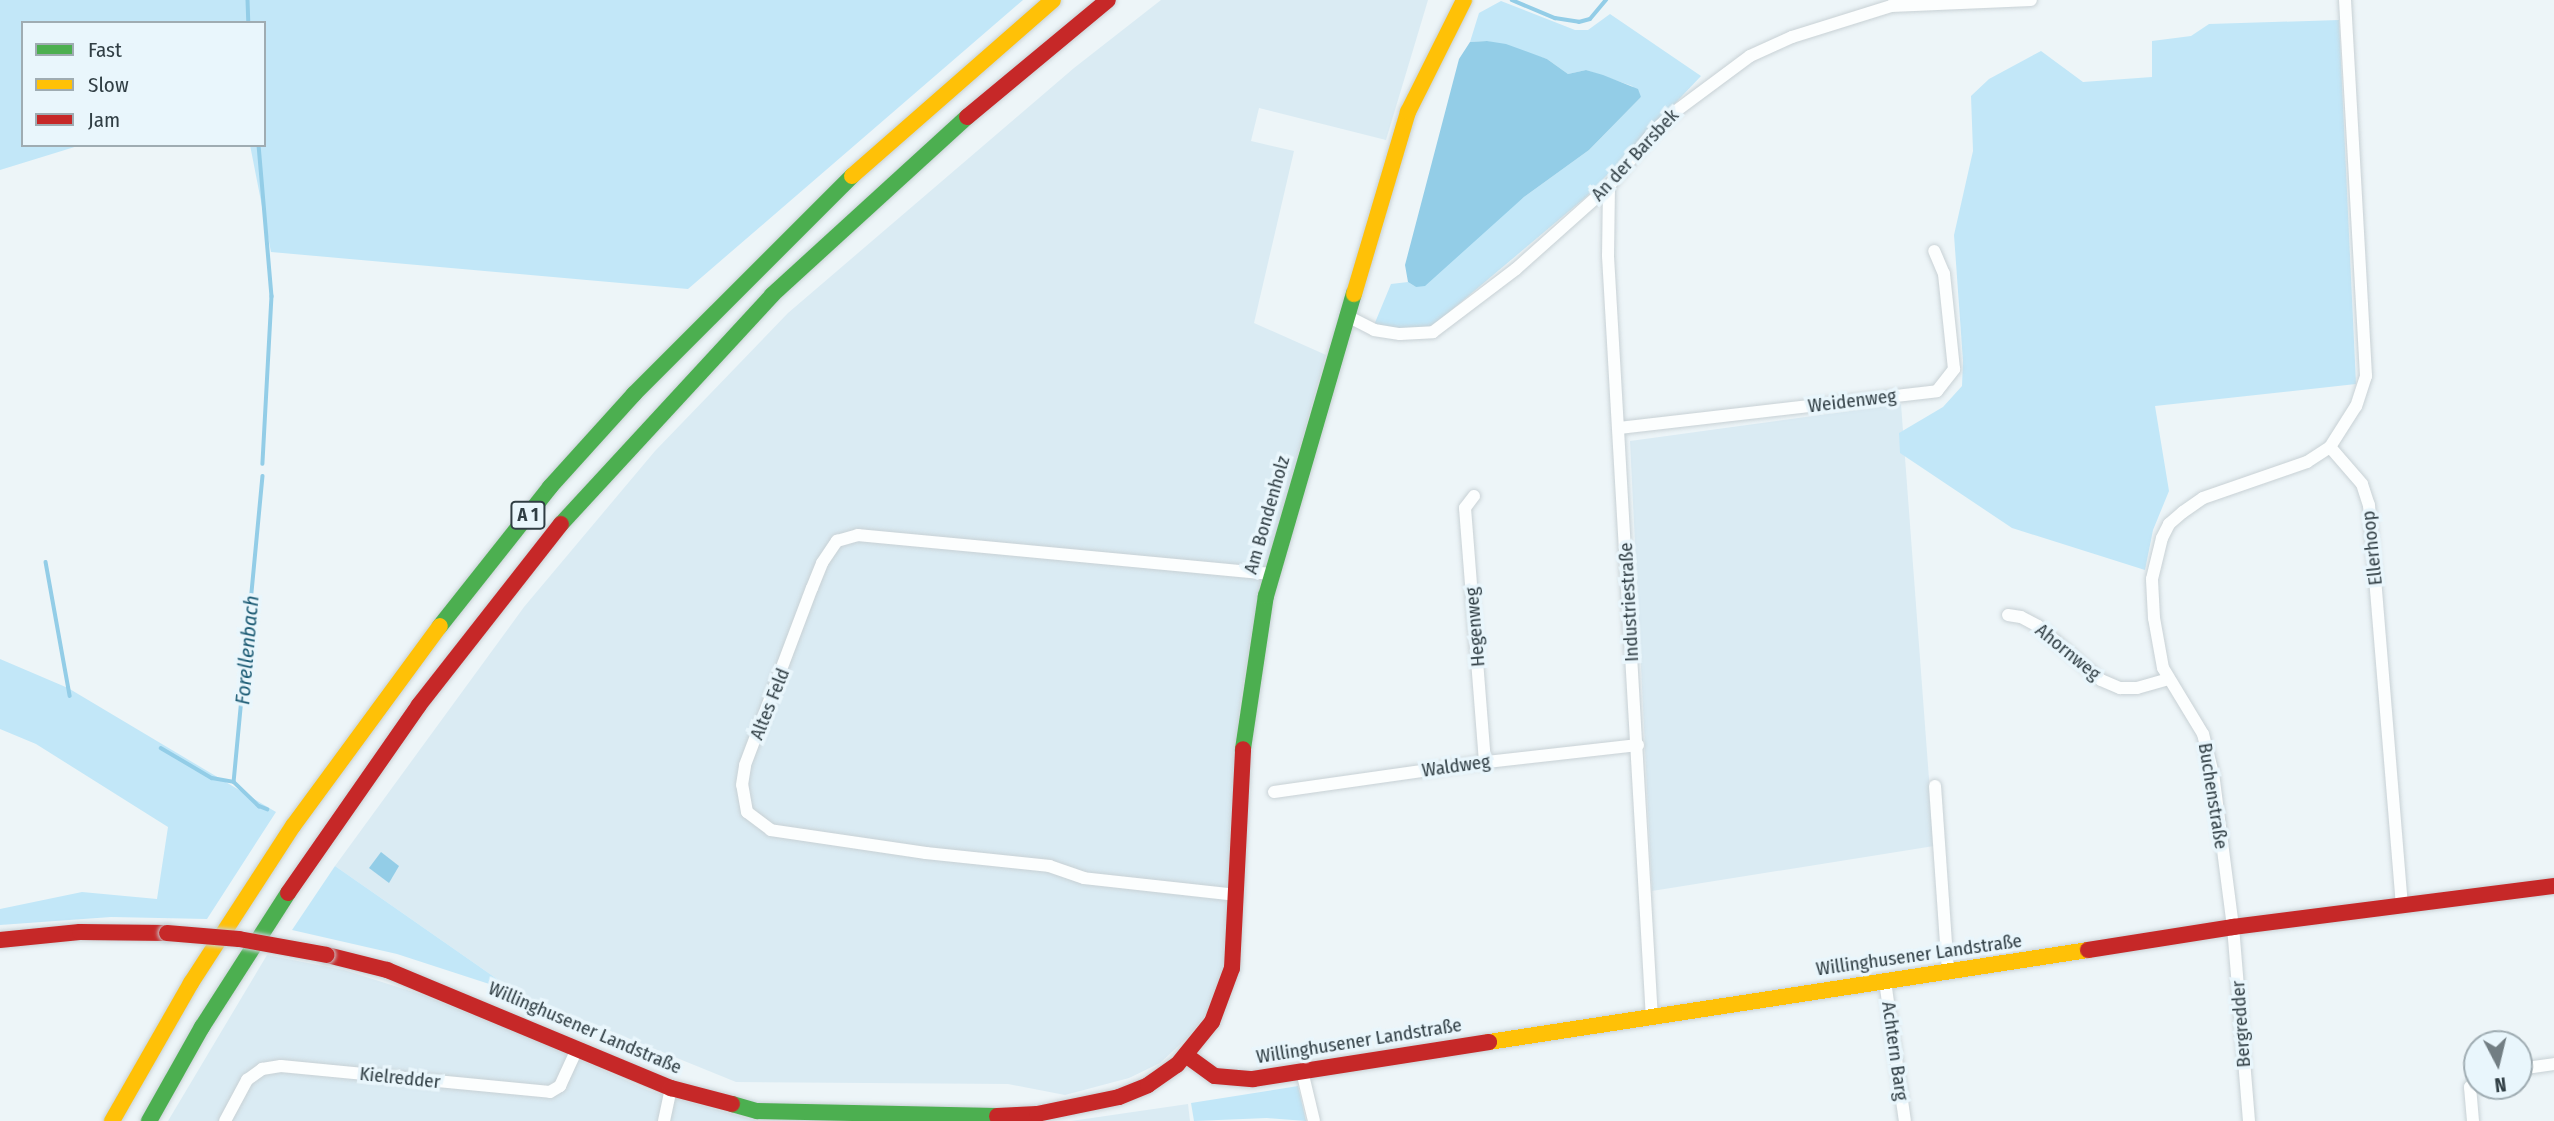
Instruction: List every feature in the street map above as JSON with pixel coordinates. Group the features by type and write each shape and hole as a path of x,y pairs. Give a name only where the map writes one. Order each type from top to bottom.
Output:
{"main road":[{"name":"A 1","path":"112,1121 191,983 293,825 404,671 550,488 634,394 827,198 1053,0"},
{"name":"A 1","path":"149,1121 202,1027 319,846 419,705 570,513 782,286 942,138 1049,46 1108,0"},
{"name":"Am Bondenholz","path":"1187,1056 1212,1022 1228,986 1237,895 1244,739 1264,609 1273,574 1408,112 1464,0"},
{"name":"Willinghusener Landstraße","path":"0,940 80,932 167,933 239,939 327,955 387,970 671,1088 757,1111 992,1118 1073,1108 1119,1097 1164,1075 1187,1056 1215,1076 1253,1079 2233,928 2554,886"}],"street":[{"name":"An der Barsbek","path":"1347,316 1374,330 1400,334 1433,332 1516,268 1609,186 1655,130 1675,111 1739,64 1792,37 1891,6 2031,0"},
{"path":"2330,447 2356,406 2366,376 2345,0"},
{"name":"Industriestraße","path":"1609,186 1608,256 1652,1018"},
{"name":"Weidenweg","path":"1619,428 1937,391 1954,369 1944,274 1934,251"},
{"name":"Buchenstraße","path":"2233,928 2213,774 2203,734 2168,679 2158,651 2152,579 2169,524 2203,498 2306,462 2330,447"},
{"name":"Ellerhoop","path":"2330,447 2362,484 2369,506 2402,906"},
{"name":"Hegenweg","path":"1474,496 1465,508 1485,762"},
{"name":"Altes Feld","path":"1237,895 1084,878 1049,866 926,853 771,830 747,811 742,785 745,765 782,676 812,588 822,564 837,541 858,534 1273,574"},
{"name":"Ahornweg","path":"2008,615 2021,617 2038,626 2101,680 2120,688 2137,688 2168,679"},
{"name":"Waldweg","path":"1274,792 1485,762 1638,745"},
{"path":"1935,786 1948,972"},
{"name":"Bergredder","path":"2233,928 2249,1121"},
{"name":"Achtern Barg","path":"1885,981 1905,1121"},
{"name":"Kielredder","path":"225,1121 247,1080 262,1069 281,1066 550,1092 560,1086 577,1049"},
{"path":"2533,1067 2554,1064"},
{"path":"1303,1071 1314,1121"},
{"path":"664,1121 671,1088"},
{"path":"2473,1121 2474,1100"}],"shaded area":[{"path":"0,0 1023,0 688,289 271,252 250,147 266,147 266,21 21,21 21,147 75,147 0,170"},
{"path":"1161,0 1428,0 1386,140 1259,108 1251,141 1294,151 1254,323 1326,355 1258,596 1240,704 1231,816 1226,965 1209,1011 1188,1037 1160,1063 1129,1078 1065,1095 1008,1084 736,1082 517,993 335,866 524,607 655,451 788,313 1074,68"},
{"path":"1501,1 1575,30 1588,30 1610,14 1701,76 1587,196 1429,329 1398,330 1374,325 1391,284 1408,282 1416,287 1524,197 1589,150 1641,97 1632,86 1586,70 1568,74 1547,59 1487,41 1470,42 1479,13"},
{"path":"2339,20 2356,384 2155,406 2169,491 2153,530 2145,570 2012,528 1900,453 1899,433 1943,407 1962,386 1963,361 1954,235 1973,151 1971,96 1989,79 2041,51 2083,82 2152,77 2152,41 2191,36 2209,24"},
{"path":"1470,42 1506,44 1547,59 1568,74 1586,70 1603,75 1638,89 1641,97 1589,150 1524,197 1425,286 1416,287 1408,282 1405,265 1459,59"},
{"path":"1901,404 1934,846 1652,891 1630,441"},
{"path":"0,659 68,688 276,812 207,919 111,917 0,925 0,909 82,892 157,899 168,827 36,744 0,729"},
{"path":"381,852 399,866 389,883 369,868"},
{"path":"335,866 517,993 397,954 292,930"},
{"path":"267,955 344,970 423,995 550,1046 647,1090 757,1121 168,1121"},
{"path":"1298,1086 1306,1121 1267,1118 1194,1121 1191,1103"},
{"path":"1188,1104 1190,1121 1071,1121"}],"waterway":[{"path":"248,0 249,21"},
{"path":"1512,0 1555,18 1579,22 1590,19 1606,0"},
{"name":"Forellenbach","path":"259,147 272,296 263,464"},
{"name":"Forellenbach","path":"263,476 234,782 259,806 267,809"},
{"path":"46,562 70,696"},
{"path":"161,748 212,778 234,782"}],"traffic: fast":[{"path":"561,524 772,295 967,117"},
{"path":"440,626 550,487 634,394 852,176"},
{"path":"1243,749 1266,596 1354,294"},
{"path":"149,1121 202,1027 288,893"},
{"path":"732,1104 757,1111 997,1116"}],"traffic: slow":[{"path":"852,176 1053,0"},
{"path":"1354,294 1408,112 1464,0"},
{"path":"112,1121 191,983 293,826 440,626"},
{"path":"1489,1042 2088,950"}],"traffic: jam":[{"path":"967,117 1108,0"},
{"path":"288,893 419,705 561,524"},
{"path":"997,1116 1037,1114 1119,1097 1148,1085 1177,1065 1212,1022 1232,968 1243,749"},
{"path":"2088,950 2233,927 2554,886"},
{"path":"0,940 80,932 167,933"},
{"path":"167,933 239,939 327,955"},
{"path":"327,955 387,970 671,1088 732,1104"},
{"path":"1187,1056 1215,1076 1253,1079 1489,1042"}]}
